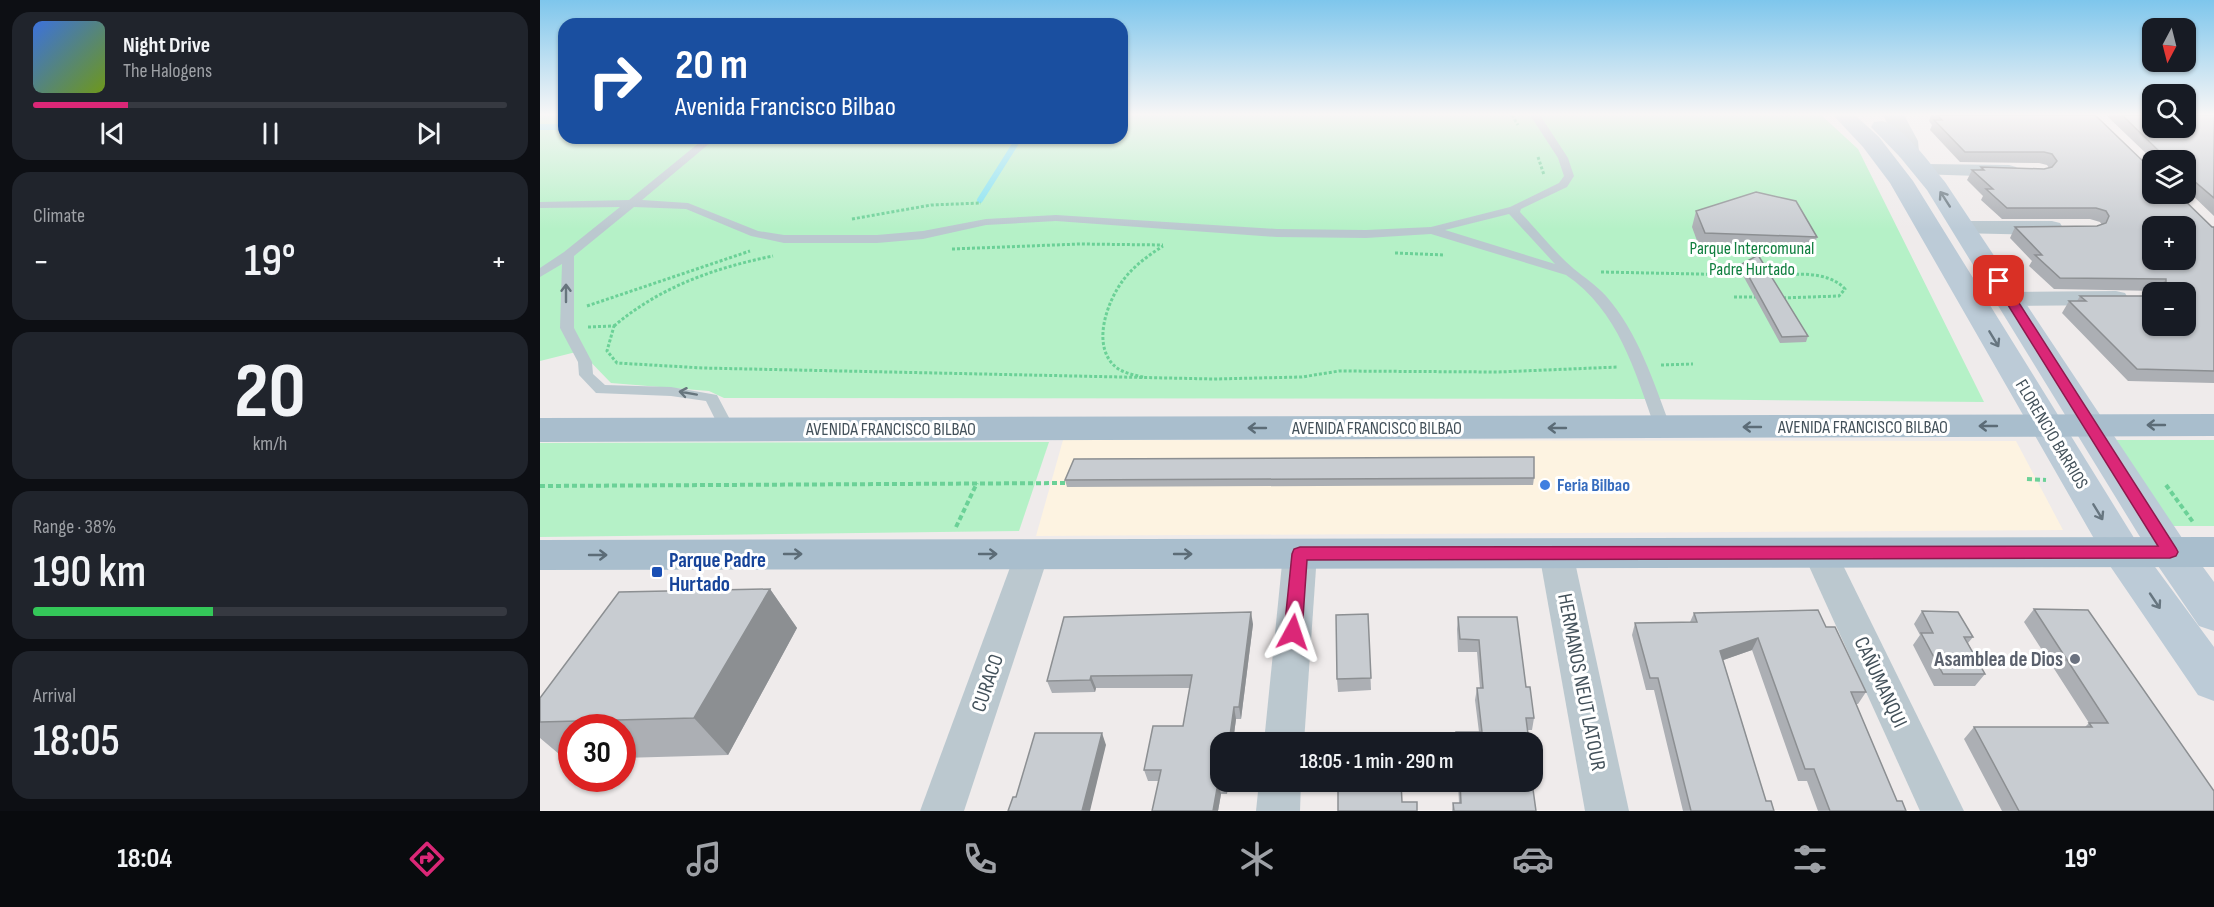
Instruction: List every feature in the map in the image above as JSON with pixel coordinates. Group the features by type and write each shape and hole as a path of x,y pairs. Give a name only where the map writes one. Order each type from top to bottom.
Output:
{"main road":[{"path":"1888,153 1911,168"},
{"path":"1898,153 1911,168"},
{"name":"FLORENCIO BARRIOS","path":"1911,168 1964,228 2170,552 2214,614"},
{"name":"FLORENCIO BARRIOS","path":"1911,168 2047,426 2122,552 2214,681"},
{"name":"AVENIDA FRANCISCO BILBAO","path":"540,430 2214,425"},
{"path":"540,555 2214,552"}],"street":[{"name":"FLORENCIO BARRIOS","path":"1909,153 1911,168"},
{"path":"1911,168 2028,171"},
{"path":"1964,228 2067,228"},
{"path":"2010,299 2137,298"},
{"name":"HERMANOS NEUT LATOUR","path":"1557,553 1607,811"},
{"name":"CAÑUMANQUI","path":"1820,553 1942,811"},
{"name":"CURACO","path":"942,811 1032,554"},
{"path":"1285,732 1300,554"},
{"path":"1278,811 1279,792"}],"lane":[{"path":"540,273 568,255 693,153"},
{"path":"540,205 631,203 688,206 754,234 784,239 923,235 986,222 1056,218 1298,233 1400,234 1432,230 1513,210 1563,185 1569,176 1560,153"},
{"path":"1513,210 1570,272"},
{"path":"1432,230 1580,277 1614,315 1640,366 1663,428"},
{"path":"568,255 567,328 585,362 586,375 601,390 667,390 689,392 712,398 727,429"}],"path":[{"path":"950,249 1080,244 1174,246"},
{"path":"1147,379 1116,368 1104,349 1102,328 1121,282 1135,266 1163,245"},
{"path":"1386,252 1446,255"},
{"path":"784,256 728,266 686,281 632,309 614,326 607,351 617,363 703,368 1147,379 1302,377 1339,371 1498,372 1693,364"},
{"path":"1570,272 1828,277 1842,283 1845,289 1839,296 1779,298"},
{"path":"1734,297 1768,297"},
{"path":"567,328 614,326"},
{"path":"943,554 977,483"},
{"path":"540,486 1069,483"}],"shaded area":[{"name":"Feria Bilbao","path":"1063,440 2016,441 2063,530 1036,536"}],"green space":[{"name":"Parque Intercomunal Padre Hurtado","path":"540,153 1860,153 1984,402 1653,399 724,398 709,391 611,383 580,351 540,361"},
{"path":"2111,440 2214,440 2214,526 2167,526"},
{"path":"1049,442 1019,531 540,537 540,443"}],"building":[{"path":"2047,153 2134,153 2142,160 2142,204 2188,204 2214,227 2214,371 2137,369 2069,301 2086,301 2080,296 2142,296 2142,336 2196,336 2196,282 2166,282 2166,279 2060,278 2035,255 2042,255 2015,227 2097,226 2106,223 2109,216 2106,211 2096,208 2007,208 1986,189 1993,189 1972,170 1984,170 1981,167 2044,169 2052,167 2057,161 2052,154"},
{"path":"2196,153 2214,153 2214,198 2196,183"},
{"path":"1756,192 1796,201 1817,237 1705,233 1696,211"},
{"path":"1758,255 1808,336 1782,337 1742,264"},
{"path":"1534,457 1534,478 1065,480 1074,459"},
{"path":"770,589 694,718 636,720 636,714 558,714 558,722 540,722 540,698 619,592"},
{"path":"2034,609 2088,610 2214,791 2214,811 2019,811 1974,727 2092,727 2089,723 2108,723"},
{"path":"1818,610 1826,627 1835,627 1866,692 1851,692 1897,801 1902,801 1906,811 1830,811 1814,769 1805,769 1758,638 1720,651 1766,801 1771,801 1774,811 1691,811 1658,678 1650,678 1635,623 1697,622 1694,613"},
{"path":"1922,611 1958,612 1973,637 1964,637 1985,674 1943,674 1921,633 1933,633"},
{"path":"1251,612 1239,707 1234,707 1230,732 1210,732 1210,792 1216,792 1213,811 1152,811 1161,770 1144,770 1153,726 1183,726 1192,675 1091,676 1090,680 1047,681 1064,617"},
{"path":"1368,614 1371,678 1337,679 1336,615"},
{"path":"1458,617 1517,617 1526,687 1530,687 1534,718 1526,718 1528,732 1482,732 1477,688 1483,688 1479,640 1460,639"},
{"path":"1035,733 1102,733 1082,811 1008,811 1013,797 1016,797"},
{"path":"1338,792 1402,792 1402,802 1417,802 1417,811 1338,811"},
{"path":"1460,792 1533,792 1536,811 1454,811 1453,803 1461,803"}],"waterway":[{"path":"980,200 1010,153"}],"place":[{"name":"Feria Bilbao","path":"1545,485"},
{"name":"Parque Padre Hurtado","path":"657,572"},
{"name":"Asamblea de Dios","path":"2075,659"}],"route":[{"path":"1293,632 1300,554 2170,552 1999,281"}]}
